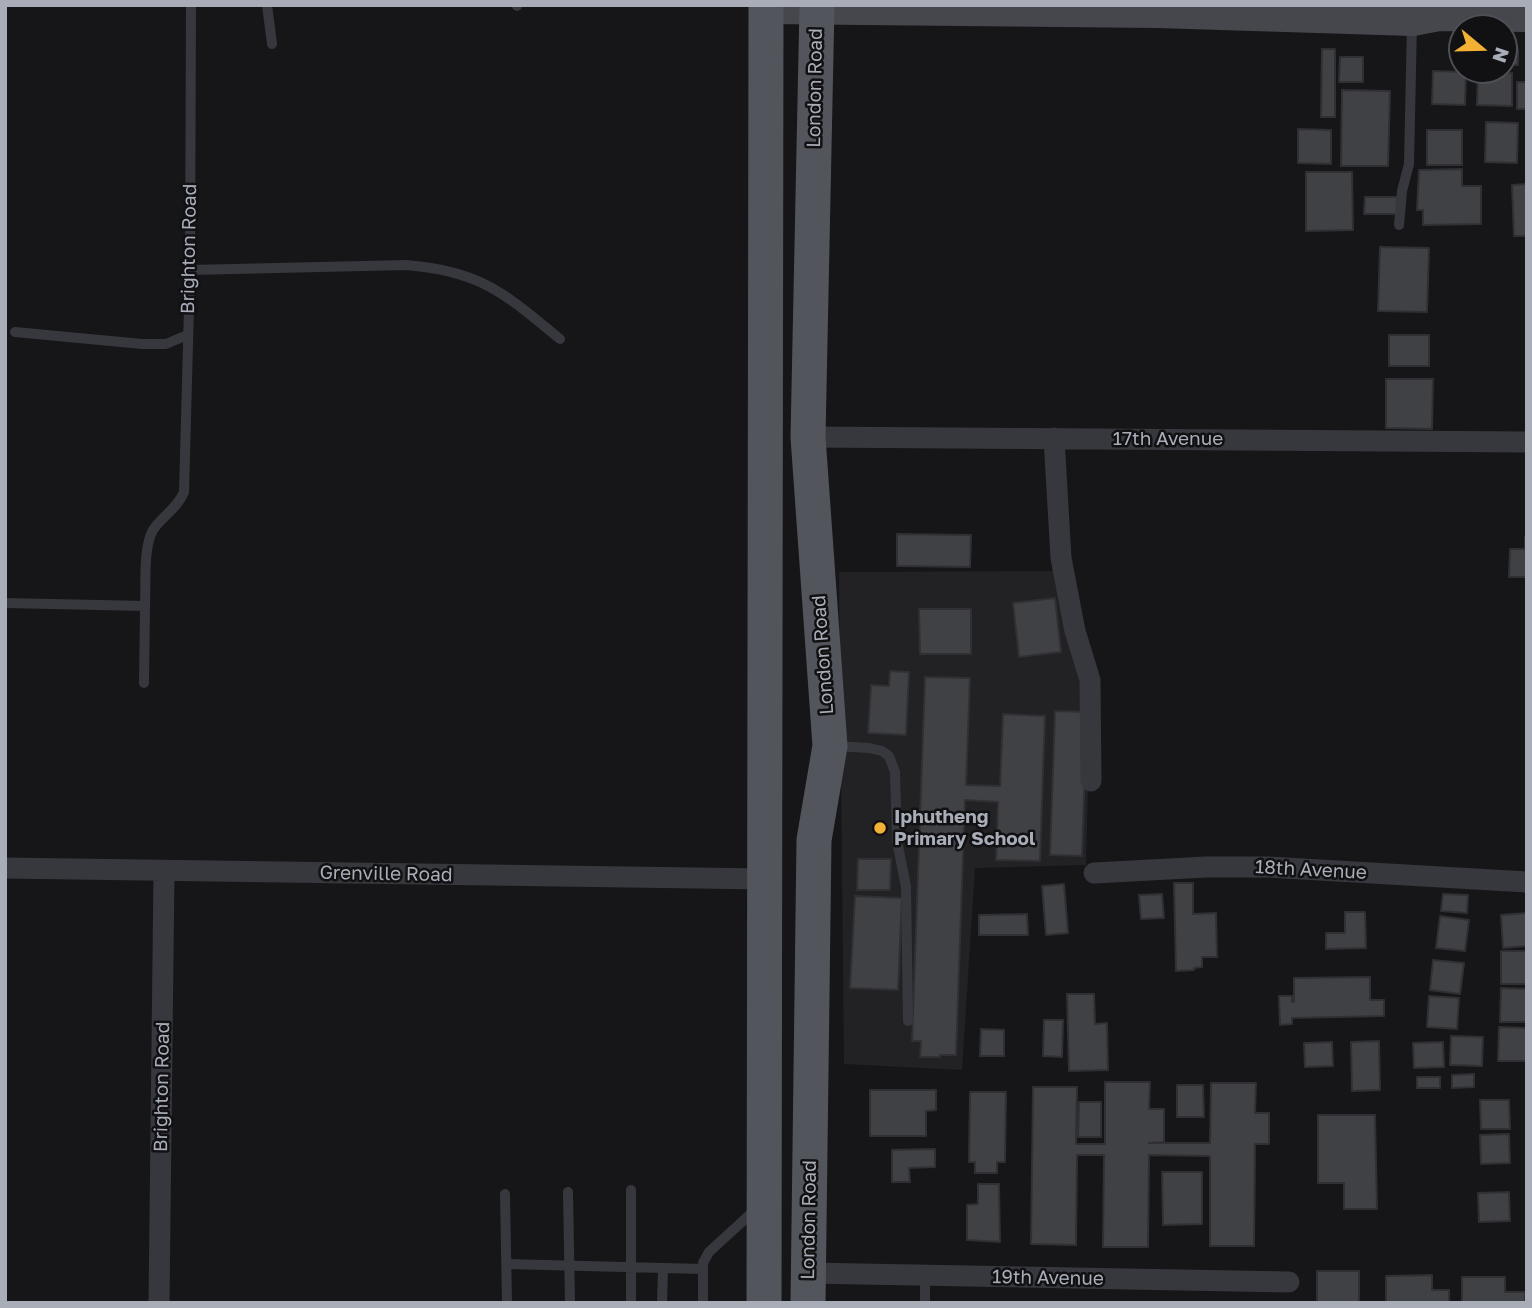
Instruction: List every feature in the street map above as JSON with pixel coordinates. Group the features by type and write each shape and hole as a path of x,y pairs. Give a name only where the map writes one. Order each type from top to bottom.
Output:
{"main road":[{"name":"London Road","path":"808,1288 814,840 830,746 808,437 817,6"},
{"path":"764,1303 766,7"}],"street":[{"path":"766,7 1157,8 1527,16"},
{"name":"17th Avenue","path":"808,437 1527,442"},
{"path":"1054,438 1061,558 1075,631 1090,680 1091,781"},
{"name":"18th Avenue","path":"1094,873 1206,866 1268,867 1527,882"},
{"name":"Grenville Road","path":"5,868 766,879"},
{"name":"Brighton Road","path":"159,1303 164,871"},
{"name":"19th Avenue","path":"808,1288 925,1276 1289,1282"}],"lane":[{"name":"Brighton Road","path":"145,606 148,541 154,528 179,505 184,492 190,270 191,5"},
{"path":"267,5 272,44"},
{"path":"1399,225 1430,14"},
{"path":"190,270 406,265 437,267 485,283 505,294 560,339"},
{"path":"15,332 142,344 166,344 187,335"},
{"path":"5,603 145,606 144,683"},
{"path":"830,746 882,751 889,756 895,772 897,841 906,887 908,1021"},
{"path":"631,1190 631,1303"},
{"path":"568,1192 570,1303"},
{"path":"505,1194 507,1303"},
{"path":"703,1303 703,1263 718,1242 765,1202"},
{"path":"506,1264 703,1269"},
{"path":"662,1303 663,1270"},
{"path":"925,1276 925,1303"}],"shaded area":[{"name":"Iphutheng Primary School","path":"1060,571 1090,713 1086,865 975,868 962,1070 844,1064 839,572","holes":["1055,598 1061,652 1019,657 1013,603","919,609 971,609 971,653 920,654","890,671 909,672 905,735 871,685 889,686","925,677 970,679 966,785 1000,786 1003,714 1045,716 1039,861 996,860 998,802 965,800 956,1054 921,1057 921,1041 912,1040","1055,711 1087,713 1082,856 1050,854","858,859 891,860 890,890 857,890","855,897 902,899 898,990 851,988"]}],"building":[{"path":"1322,49 1335,49 1335,117 1321,117"},
{"path":"1340,57 1363,57 1363,82 1339,82"},
{"path":"1433,71 1448,71 1448,84 1466,84 1465,105 1432,104"},
{"path":"1527,82 1527,109 1517,109 1517,84"},
{"path":"1478,84 1512,84 1512,106 1477,105"},
{"path":"1342,90 1390,91 1388,166 1341,166"},
{"path":"1486,122 1518,123 1517,163 1485,162"},
{"path":"1298,129 1331,130 1331,164 1298,163"},
{"path":"1427,130 1462,130 1462,165 1427,165"},
{"path":"1462,169 1462,186 1481,186 1481,224 1423,225 1423,210 1417,210 1419,170"},
{"path":"1306,172 1352,172 1353,230 1306,231"},
{"path":"1527,184 1527,236 1514,236 1512,185"},
{"path":"1365,197 1397,197 1397,214 1364,214"},
{"path":"1380,247 1429,248 1427,312 1378,311"},
{"path":"1389,335 1429,335 1429,366 1389,366"},
{"path":"1386,379 1433,379 1432,429 1386,428"},
{"path":"897,534 971,535 970,567 897,566"},
{"path":"1525,537 1527,577 1509,577 1510,549 1525,549"},
{"path":"1055,598 1061,652 1019,657 1013,603"},
{"path":"919,609 971,609 971,654 920,654"},
{"path":"890,671 909,672 906,735 868,733 871,685 889,686"},
{"path":"925,677 970,678 966,785 1000,786 1003,714 1045,716 1040,861 996,860 998,802 965,800 956,1055 940,1057 920,1057 921,1041 912,1041"},
{"path":"1055,711 1087,712 1082,856 1050,855"},
{"path":"858,859 891,859 890,890 857,890"},
{"path":"1174,883 1193,883 1193,914 1216,913 1217,957 1202,957 1202,967 1194,970 1176,971"},
{"path":"1064,884 1068,933 1046,935 1042,886"},
{"path":"1162,894 1164,918 1141,919 1139,895"},
{"path":"1443,894 1468,895 1467,913 1441,911"},
{"path":"855,896 902,898 898,990 850,988"},
{"path":"1345,912 1365,912 1366,948 1326,949 1326,933 1345,933"},
{"path":"1527,913 1527,946 1503,948 1501,915"},
{"path":"1027,914 1028,935 979,935 979,915"},
{"path":"1440,916 1469,920 1465,951 1436,948"},
{"path":"1501,951 1527,951 1527,984 1501,984"},
{"path":"1433,960 1464,963 1460,994 1430,990"},
{"path":"1370,977 1370,1000 1384,1000 1384,1016 1292,1018 1292,1024 1280,1025 1279,996 1292,996 1294,1002 1294,978"},
{"path":"1501,988 1527,989 1527,1022 1500,1022"},
{"path":"1067,994 1094,994 1095,1024 1107,1023 1108,1070 1069,1071"},
{"path":"1429,996 1459,998 1457,1029 1427,1027"},
{"path":"1044,1020 1063,1020 1062,1057 1043,1056"},
{"path":"1499,1027 1527,1028 1527,1061 1498,1061"},
{"path":"981,1029 1004,1030 1004,1056 980,1056"},
{"path":"1451,1036 1483,1037 1482,1066 1450,1065"},
{"path":"1379,1041 1380,1090 1352,1091 1351,1042"},
{"path":"1332,1042 1333,1066 1305,1067 1304,1043"},
{"path":"1443,1042 1444,1067 1414,1068 1413,1043"},
{"path":"1474,1074 1474,1087 1452,1088 1452,1075"},
{"path":"1417,1077 1440,1077 1440,1088 1417,1088"},
{"path":"1105,1082 1150,1082 1149,1109 1164,1109 1164,1142 1149,1143 1210,1143 1211,1083 1256,1083 1255,1113 1269,1113 1269,1144 1255,1144 1254,1246 1210,1246 1210,1156 1149,1155 1148,1247 1103,1247 1104,1155 1077,1155 1076,1245 1031,1244 1033,1087 1077,1087 1076,1144 1105,1144"},
{"path":"1177,1085 1203,1085 1204,1117 1177,1117"},
{"path":"870,1090 936,1090 936,1110 926,1111 926,1136 870,1136"},
{"path":"970,1092 1006,1092 1005,1162 997,1162 997,1173 975,1173 975,1162 969,1162"},
{"path":"1480,1100 1509,1100 1510,1129 1481,1129"},
{"path":"1079,1102 1101,1102 1101,1137 1078,1137"},
{"path":"1318,1115 1375,1115 1377,1209 1344,1209 1344,1183 1318,1183"},
{"path":"1509,1134 1510,1163 1481,1164 1480,1135"},
{"path":"935,1149 935,1167 909,1168 910,1182 892,1182 892,1150"},
{"path":"1162,1172 1202,1172 1202,1224 1163,1225"},
{"path":"978,1184 999,1184 1000,1242 967,1240 967,1205 978,1204"},
{"path":"1509,1192 1510,1221 1479,1222 1478,1193"},
{"path":"1317,1271 1359,1271 1359,1303 1317,1303"},
{"path":"1432,1275 1432,1290 1449,1290 1449,1303 1386,1303 1386,1276"},
{"path":"1462,1277 1505,1277 1505,1292 1525,1292 1525,1303 1462,1303"}],"place":[{"name":"Iphutheng Primary School","path":"880,828"}]}
